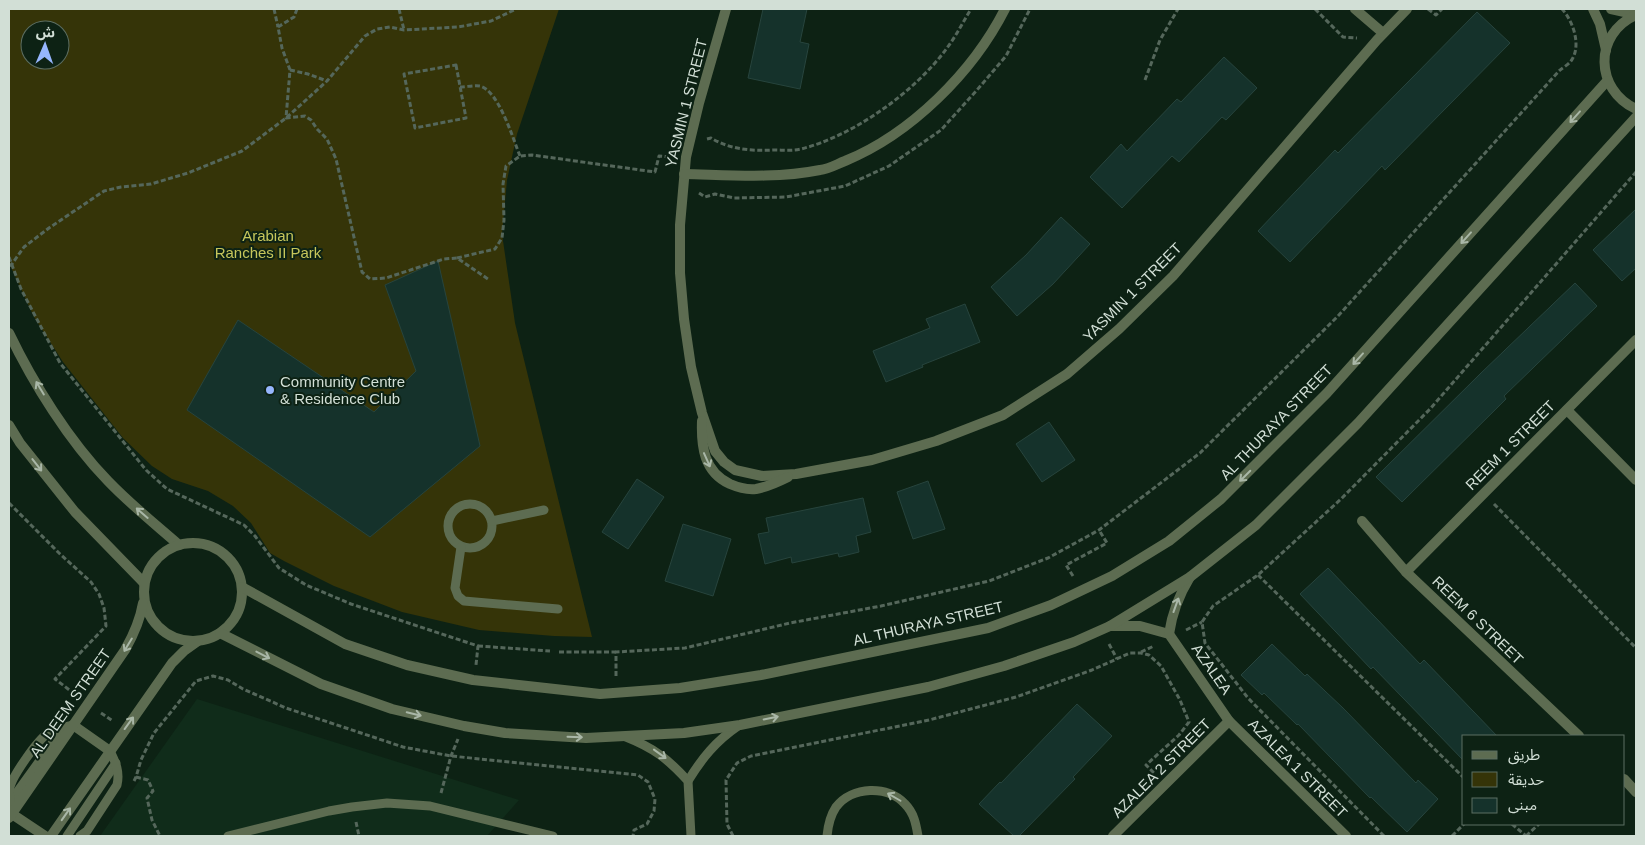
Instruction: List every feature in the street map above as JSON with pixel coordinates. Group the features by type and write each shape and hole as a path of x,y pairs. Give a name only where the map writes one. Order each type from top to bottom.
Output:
{"street":[{"name":"YASMIN 1 STREET","path":"726,9 699,103 686,157 680,225 680,272 684,320 692,366 702,413 715,451 724,462 735,470 762,476 796,474 872,460 936,441 1003,415 1067,374 1119,329 1173,276 1380,37 1407,9"},
{"path":"684,174 774,176 822,170 866,152 900,130 938,99 967,66 998,21 1004,9"},
{"path":"1355,9 1380,37"},
{"path":"1593,9 1600,24 1606,50"},
{"path":"1611,9 1636,14"},
{"path":"1636,14 1619,27 1610,38 1604,65 1607,81 1615,94 1636,110"},
{"name":"AL THURAYA STREET","path":"242,587 345,644 407,665 473,680 600,694 680,688 761,675 988,628 1051,605 1112,576 1169,541 1221,500 1327,393 1607,81"},
{"path":"220,633 320,684 392,709 464,726 505,733 586,738 684,733 740,725 937,684 1004,666 1074,642 1110,626 1190,577 1256,525 1358,423 1636,117"},
{"path":"9,333 19,355 54,412 78,445 123,496 179,545"},
{"name":"REEM 1 STREET","path":"1406,572 1636,340"},
{"path":"1566,410 1636,480"},
{"name":"YASMIN 1 STREET","path":"702,413 701,437 703,452 710,468 722,480 737,487 754,489 770,486 796,474"},
{"path":"9,425 20,443 75,512 144,583"},
{"name":"REEM 6 STREET","path":"1362,521 1406,572 1578,735"},
{"path":"196,543 212,547 227,556 237,570 242,587 240,604 233,621 220,633 198,641 183,640 169,635 157,626 148,614 144,600 144,583 148,570 156,559 179,545 196,543"},
{"path":"1110,626 1140,626 1169,634 1176,604 1190,577"},
{"name":"AL DEEM STREET","path":"10,816 69,726 88,704 134,634 141,617 144,600"},
{"name":"AZALEA","path":"1169,634 1229,721"},
{"path":"51,836 172,663 198,641"},
{"name":"AZALEA 2 STREET","path":"1113,836 1229,721"},
{"name":"AZALEA 1 STREET","path":"1229,721 1346,836"},
{"path":"69,726 110,751"},
{"path":"1625,780 1636,792"},
{"path":"10,816 45,836"}],"lane":[{"path":"475,504 489,514 492,521 490,537 477,548 461,547 450,536 448,519 459,506 475,504"},
{"path":"492,521 544,510"},
{"path":"461,547 455,588 458,596 464,601 558,609"},
{"path":"691,836 688,781 700,761 712,747 725,734 740,725"},
{"path":"10,816 9,794 13,778 47,734 69,726"},
{"path":"626,736 645,744 661,754 688,781"},
{"path":"80,836 87,831 114,792 119,777 116,762 110,751"},
{"path":"67,836 116,762"},
{"path":"827,836 828,822 837,806 852,794 870,790 889,793 905,803 915,819 918,836"},
{"path":"228,836 352,807 387,803 438,808 552,836"}],"path":[{"path":"274,9 282,48 290,70 286,118"},
{"path":"278,27 294,17 297,9"},
{"path":"399,9 404,30"},
{"path":"10,265 24,247 104,191 121,186 151,184 206,166 242,151 286,118 328,81 365,36 377,29 390,27 404,30 458,27 491,21 516,9"},
{"path":"689,144 712,138 721,144 749,151 800,149 844,133 896,100 918,81 947,48 971,9"},
{"path":"1145,80 1160,40 1178,9"},
{"path":"1315,9 1343,37 1380,37"},
{"path":"1428,9 1436,15 1442,9"},
{"path":"559,652 616,652 685,648 790,623 881,606 990,581 1048,558 1099,530 1200,453 1338,316 1552,79 1572,60 1576,47 1573,24 1565,10"},
{"path":"456,64 460,87 466,118 415,128 404,74 456,64"},
{"path":"290,70 328,81"},
{"path":"460,87 479,86 486,89 495,99 520,156"},
{"path":"286,118 305,116 311,120 316,129 326,139 336,159 362,272 370,279 386,278 444,259 457,258 495,249 502,238 504,220 503,184 506,166 520,156 532,155 655,172 659,156 686,157"},
{"path":"1384,836 1248,698 1205,643 1202,622 1213,606 1258,575 1341,499 1430,409 1636,172"},
{"path":"9,257 10,265 21,289 60,363 146,470 167,489 244,525 255,536 279,568 306,585 360,607 478,646 550,651"},
{"path":"457,258 488,279"},
{"path":"1484,494 1636,648"},
{"path":"9,503 91,582 99,594 104,608 106,626 55,679 124,730"},
{"path":"1081,592 1066,565 1107,543 1099,530"},
{"path":"1258,575 1462,776"},
{"path":"473,680 478,646"},
{"path":"616,652 616,693"},
{"path":"733,836 728,824 726,780 737,764 751,756 946,716 1016,696 1092,670 1130,653 1149,655 1161,666 1180,700 1189,722 1179,735 1146,765 1165,785"},
{"path":"132,785 154,733 196,681 213,676 228,680 243,689 286,708 403,746 451,756 638,775 648,782 655,799 654,811 647,824 634,830 633,836"},
{"path":"438,808 451,756 464,726"},
{"path":"136,777 148,780 153,791 147,798 152,820 160,836"},
{"path":"1452,836 1463,825"},
{"path":"1513,825 1526,836 1538,825"}],"shaded area":[{"path":"197,699 519,800 487,836 100,836"}],"green space":[{"name":"Arabian Ranches II Park","path":"9,9 559,9 517,134 507,180 502,234 515,323 592,637 479,630 402,612 334,586 270,553 251,523 233,506 208,491 172,479 152,466 123,438 63,362 34,317 9,263"}],"building":[{"path":"763,9 807,9 800,42 809,44 800,89 748,78"},
{"path":"1477,12 1510,43 1385,170 1382,166 1290,262 1258,231 1335,150 1338,153"},
{"path":"1224,57 1257,88 1226,120 1222,117 1179,162 1172,156 1122,208 1090,177 1121,144 1127,151 1177,99 1181,102"},
{"path":"1636,209 1636,268 1622,281 1593,250"},
{"path":"1061,217 1090,244 1053,284 1017,316 991,287 1026,255"},
{"name":"Community Centre & Residence Club","path":"438,261 480,446 370,537 187,410 238,320 374,412 416,371 385,285"},
{"path":"1575,283 1597,306 1504,396 1506,399 1402,502 1376,477"},
{"path":"965,304 980,342 922,365 923,367 886,382 873,351 930,328 926,319"},
{"path":"1049,422 1075,460 1042,482 1016,444"},
{"path":"637,479 664,497 628,549 602,532"},
{"path":"928,481 945,529 913,539 897,492"},
{"path":"863,498 871,532 856,536 859,552 839,557 838,553 792,563 791,557 765,564 758,534 769,532 766,518"},
{"path":"683,524 731,539 713,596 665,581"},
{"path":"1328,568 1420,664 1424,660 1496,735 1462,735 1462,759 1373,667 1371,669 1300,594"},
{"path":"1272,644 1305,676 1307,674 1343,708 1416,783 1418,780 1438,799 1407,832 1370,798 1298,724 1241,675"},
{"path":"1077,704 1112,736 1073,777 1075,779 1019,836 1014,836 979,804"}],"place":[{"name":"Community Centre & Residence Club","path":"270,390"}]}
